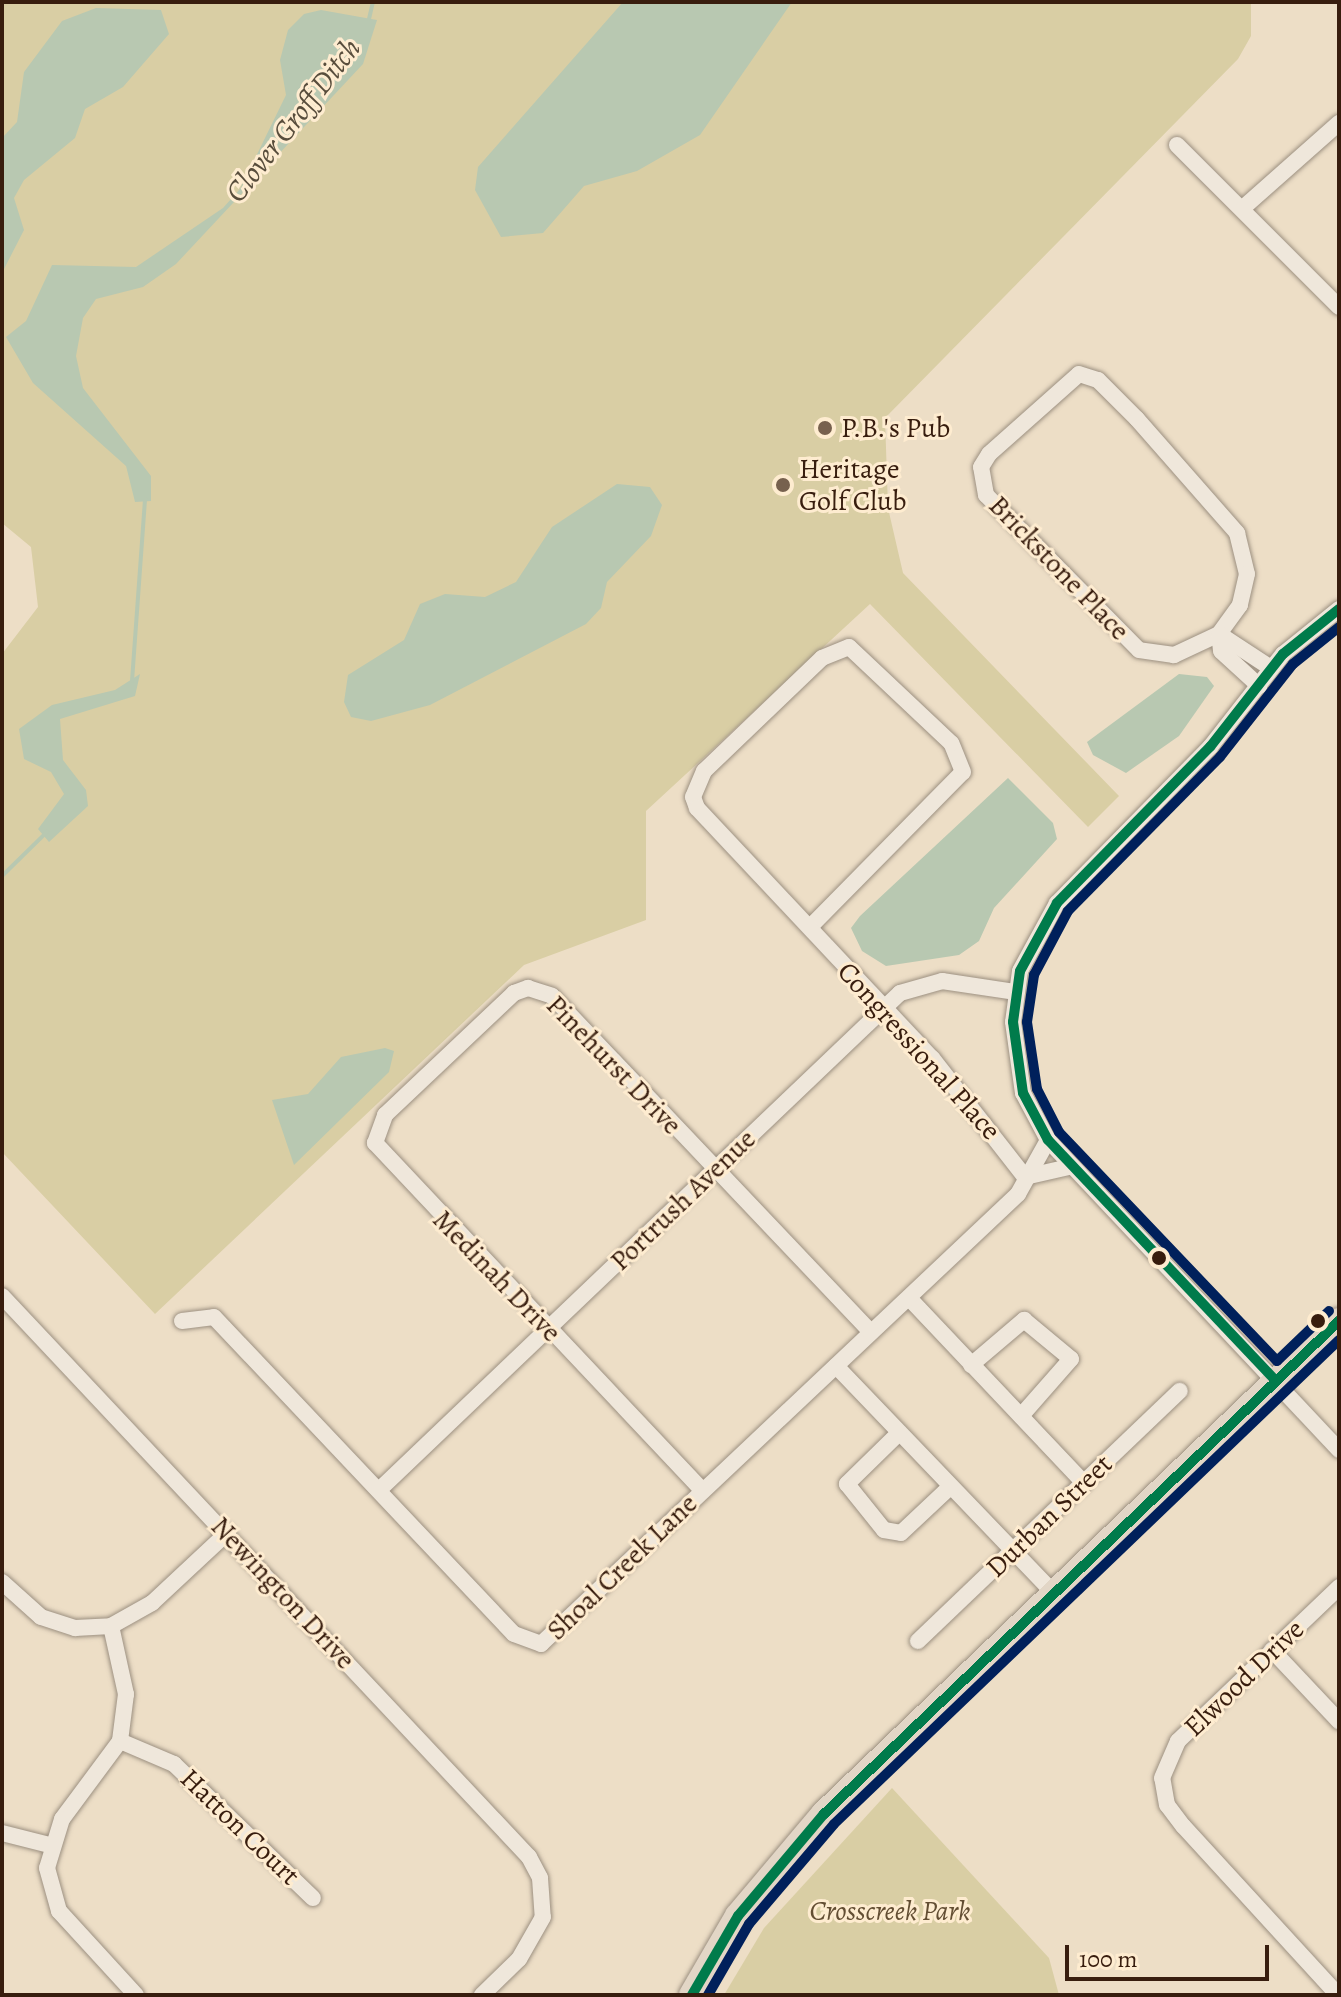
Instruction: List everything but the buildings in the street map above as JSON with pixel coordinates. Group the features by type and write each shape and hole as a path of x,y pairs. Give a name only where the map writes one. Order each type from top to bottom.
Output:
{"main road":[{"path":"692,1995 738,1916 789,1853 952,1691 1339,1321"}],"street":[{"path":"1244,207 1339,123"},
{"path":"1177,145 1244,207 1339,307"},
{"name":"Brickstone Place","path":"1090,374 1221,507 1237,533 1247,574 1240,605 1219,634 1174,655 1139,650 1018,531 986,495 981,467 1070,380 1090,374"},
{"path":"1339,609 1271,668 1152,811 1057,903 1030,947 1016,992 1017,1068 1048,1140 1069,1167 1339,1450"},
{"path":"1219,634 1271,668"},
{"path":"1219,634 1221,651 1259,686"},
{"name":"Congressional Place","path":"811,926 949,794 963,772 951,743 849,647 822,658 704,771 693,797 811,926 886,1005 1025,1177"},
{"name":"Portrush Avenue","path":"379,1490 886,1005 916,983 1016,992"},
{"name":"Pinehurst Drive","path":"446,1057 514,993 543,991 871,1332"},
{"name":"Medinah Drive","path":"446,1057 385,1115 375,1143 702,1490"},
{"name":"Shoal Creek Lane","path":"182,1321 214,1317 514,1634 541,1644 1018,1194 1048,1140"},
{"path":"1025,1177 1069,1167"},
{"name":"Newington Drive","path":"2,1296 522,1849 543,1902 537,1933 482,1995"},
{"path":"909,1298 1084,1483"},
{"path":"971,1365 1024,1320 1071,1359 1068,1370 1021,1416"},
{"path":"836,1366 1054,1593"},
{"name":"Durban Street","path":"918,1641 1180,1391"},
{"path":"899,1433 847,1484 884,1530 901,1533 950,1487"},
{"path":"2,1582 41,1617 75,1628 111,1626 152,1603 227,1533"},
{"name":"Elwood Drive","path":"1338,1995 1183,1826 1167,1805 1162,1778 1178,1741 1339,1587"},
{"path":"111,1626 126,1694 120,1741 49,1845 59,1911 136,1995"},
{"path":"1272,1650 1339,1721"},
{"name":"Hatton Court","path":"120,1741 174,1764 313,1898"},
{"path":"2,1833 49,1845"}],"green space":[{"name":"Heritage Golf Club","path":"2,2 1251,2 1251,36 1238,59 885,418 888,508 903,573 1119,796 1088,827 870,604 646,811 646,920 524,965 155,1314 2,1152 2,654 38,607 31,547 2,523"},
{"name":"Crosscreek Park","path":"892,1788 1049,1958 1059,1995 724,1995 764,1928"}],"water":[{"path":"623,2 792,2 700,135 637,171 584,186 543,233 501,237 475,190 478,167"},
{"path":"96,8 161,10 169,34 123,87 85,109 75,138 24,180 14,198 24,230 2,273 2,138 17,122 24,72 62,21"},
{"path":"321,10 377,20 363,64 176,264 143,287 96,299 83,318 76,356 83,388 151,476 151,501 135,502 126,466 33,383 6,337 26,321 52,265 136,267 223,208 240,189 286,95 280,60 288,30 304,14"},
{"path":"617,484 650,487 662,505 651,536 607,582 601,608 586,624 430,705 371,721 351,717 344,702 348,675 404,640 420,604 445,594 485,597 516,582 552,527"},
{"path":"140,674 135,696 60,719 63,760 86,790 88,806 49,842 38,829 64,794 51,772 24,759 19,729 52,705 115,690"},
{"path":"1179,674 1207,677 1214,686 1179,736 1126,773 1093,755 1087,742"},
{"path":"1008,778 1053,823 1057,839 994,908 979,941 959,955 886,966 862,951 851,928 860,916"},
{"path":"385,1048 394,1051 389,1072 294,1165 272,1100 308,1094 341,1057"}],"waterway":[{"name":"Clover Groff Ditch","path":"369,19 373,2"},
{"name":"Clover Groff Ditch","path":"132,681 145,498"},
{"name":"Clover Groff Ditch","path":"2,876 47,832"}],"transit line":[{"path":"1276,1381 1048,1140 1023,1093 1013,1022 1020,971 1057,903 1210,747 1283,654 1339,609"},
{"path":"1329,1311 1277,1361 1059,1132 1037,1089 1027,1022 1034,975 1068,911 1220,757 1293,664 1339,627"},
{"path":"692,1995 738,1916 824,1814 1339,1321"},
{"path":"708,1995 749,1924 834,1824 1339,1340"}],"place":[{"name":"P.B.'s Pub","path":"825,428"},
{"name":"Heritage Golf Club","path":"783,485"}]}
